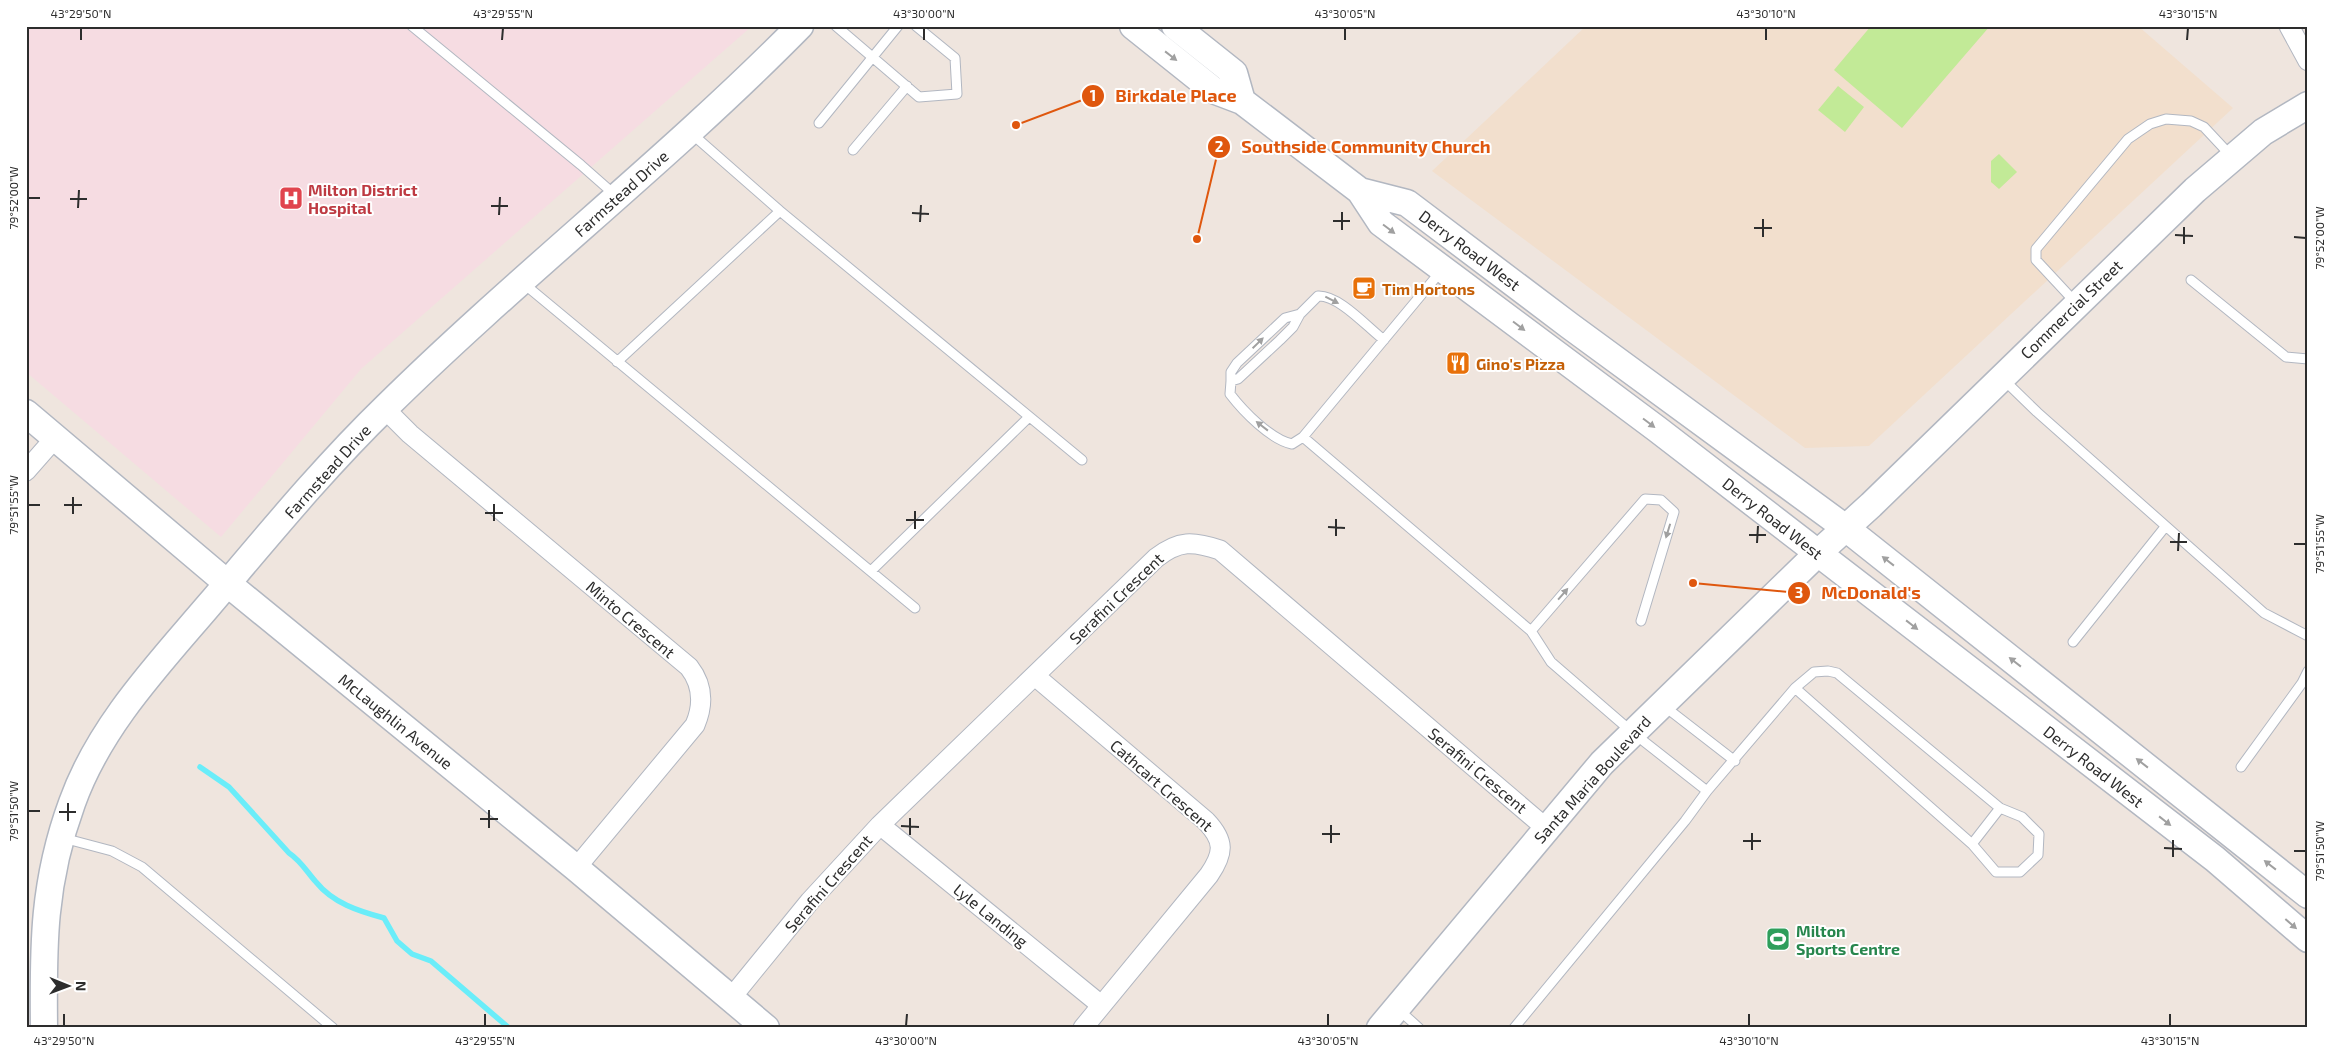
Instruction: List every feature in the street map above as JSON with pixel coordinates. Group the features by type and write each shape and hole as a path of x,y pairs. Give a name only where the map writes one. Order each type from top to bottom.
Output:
{"street":[{"name":"Farmstead Drive","path":"44,1028 44,934 46,903 61,837 81,780 103,739 123,709 227,583 384,408 689,132 800,26"},
{"name":"Derry Road West","path":"1132,26 1213,90 1242,101 1360,191 1381,223 1656,428 2215,859 2308,939"},
{"path":"1175,26 1234,73 1242,101"},
{"path":"2289,26 2308,61"},
{"name":"Commercial Street","path":"1847,529 2076,304 2232,157 2263,132 2308,105"},
{"name":"Derry Road West","path":"1360,191 1407,203 1570,326 1847,529 2308,895"},
{"name":"Minto Crescent","path":"384,408 410,434 688,667 700,686 701,711 695,725 576,868"},
{"name":"McLaughlin Avenue","path":"26,413 227,583 576,868 766,1028"},
{"path":"26,471 55,438"},
{"name":"Santa Maria Boulevard","path":"1380,1028 1602,763 1818,553 1847,529"},
{"name":"Serafini Crescent","path":"731,998 810,900 880,825 1170,547 1184,544 1202,544 1220,550 1547,829"},
{"name":"Cathcart Crescent","path":"1035,676 1199,815 1217,833 1220,849 1218,862 1209,876 1083,1028"},
{"name":"Lyle Landing","path":"880,825 1102,1005"}],"lane":[{"path":"412,26 582,165 617,197"},
{"path":"836,26 919,97 957,94 954,58 916,26"},
{"path":"819,123 898,26"},
{"path":"854,150 907,86"},
{"path":"2076,304 2036,260 2036,249 2128,139 2150,124 2166,119 2181,119 2204,128 2232,157"},
{"path":"689,132 780,211 1082,460"},
{"path":"616,362 780,211"},
{"path":"1300,314 1284,318 1237,363 1231,372 1230,394 1239,406 1261,426 1285,442 1292,444 1303,437 1442,269"},
{"path":"2191,280 2286,357 2308,359"},
{"path":"522,282 616,362 915,608"},
{"path":"1231,381 1238,379 1293,328 1300,314 1318,296 1328,296 1384,340"},
{"path":"2001,377 2036,412 2264,613 2308,636"},
{"path":"871,571 1029,417"},
{"path":"1303,437 1531,631 1551,662 1632,732 1707,791"},
{"path":"1531,631 1645,499 1661,500 1674,512 1641,620"},
{"path":"2074,642 2165,527"},
{"path":"2242,767 2302,683 2308,671"},
{"path":"1514,1028 1686,821 1707,791 1735,761 1796,688 1814,672 1837,672 2000,808 2022,817 2039,834 2038,855 2020,872 1996,872 1972,844 1796,688"},
{"path":"1661,704 1735,761"},
{"path":"1972,844 2000,808"},
{"path":"61,837 112,851 142,868 333,1028"},
{"path":"1396,1008 1419,1028"}],"shaded area":[{"name":"Milton District Hospital","path":"26,26 752,26 361,369 221,537 26,372"},
{"path":"1586,26 2138,26 2233,108 1869,446 1805,448 1432,171"}],"green space":[{"path":"1871,26 1990,26 1902,128 1834,70"},
{"path":"1838,86 1864,107 1845,132 1818,110"},
{"path":"1999,154 2017,172 1999,189 1991,182 1991,161"}],"waterway":[{"path":"200,767 229,787 330,896 347,905 384,918 397,941 412,954 431,961 509,1028"}],"place":[{"name":"Birkdale Place","path":"1016,125"},
{"name":"Milton District Hospital","path":"291,198"},
{"name":"Southside Community Church","path":"1197,239"},
{"name":"Tim Hortons","path":"1364,288"},
{"name":"Gino's Pizza","path":"1458,363"},
{"name":"McDonald's","path":"1693,583"},
{"name":"Milton Sports Centre","path":"1778,939"}]}
